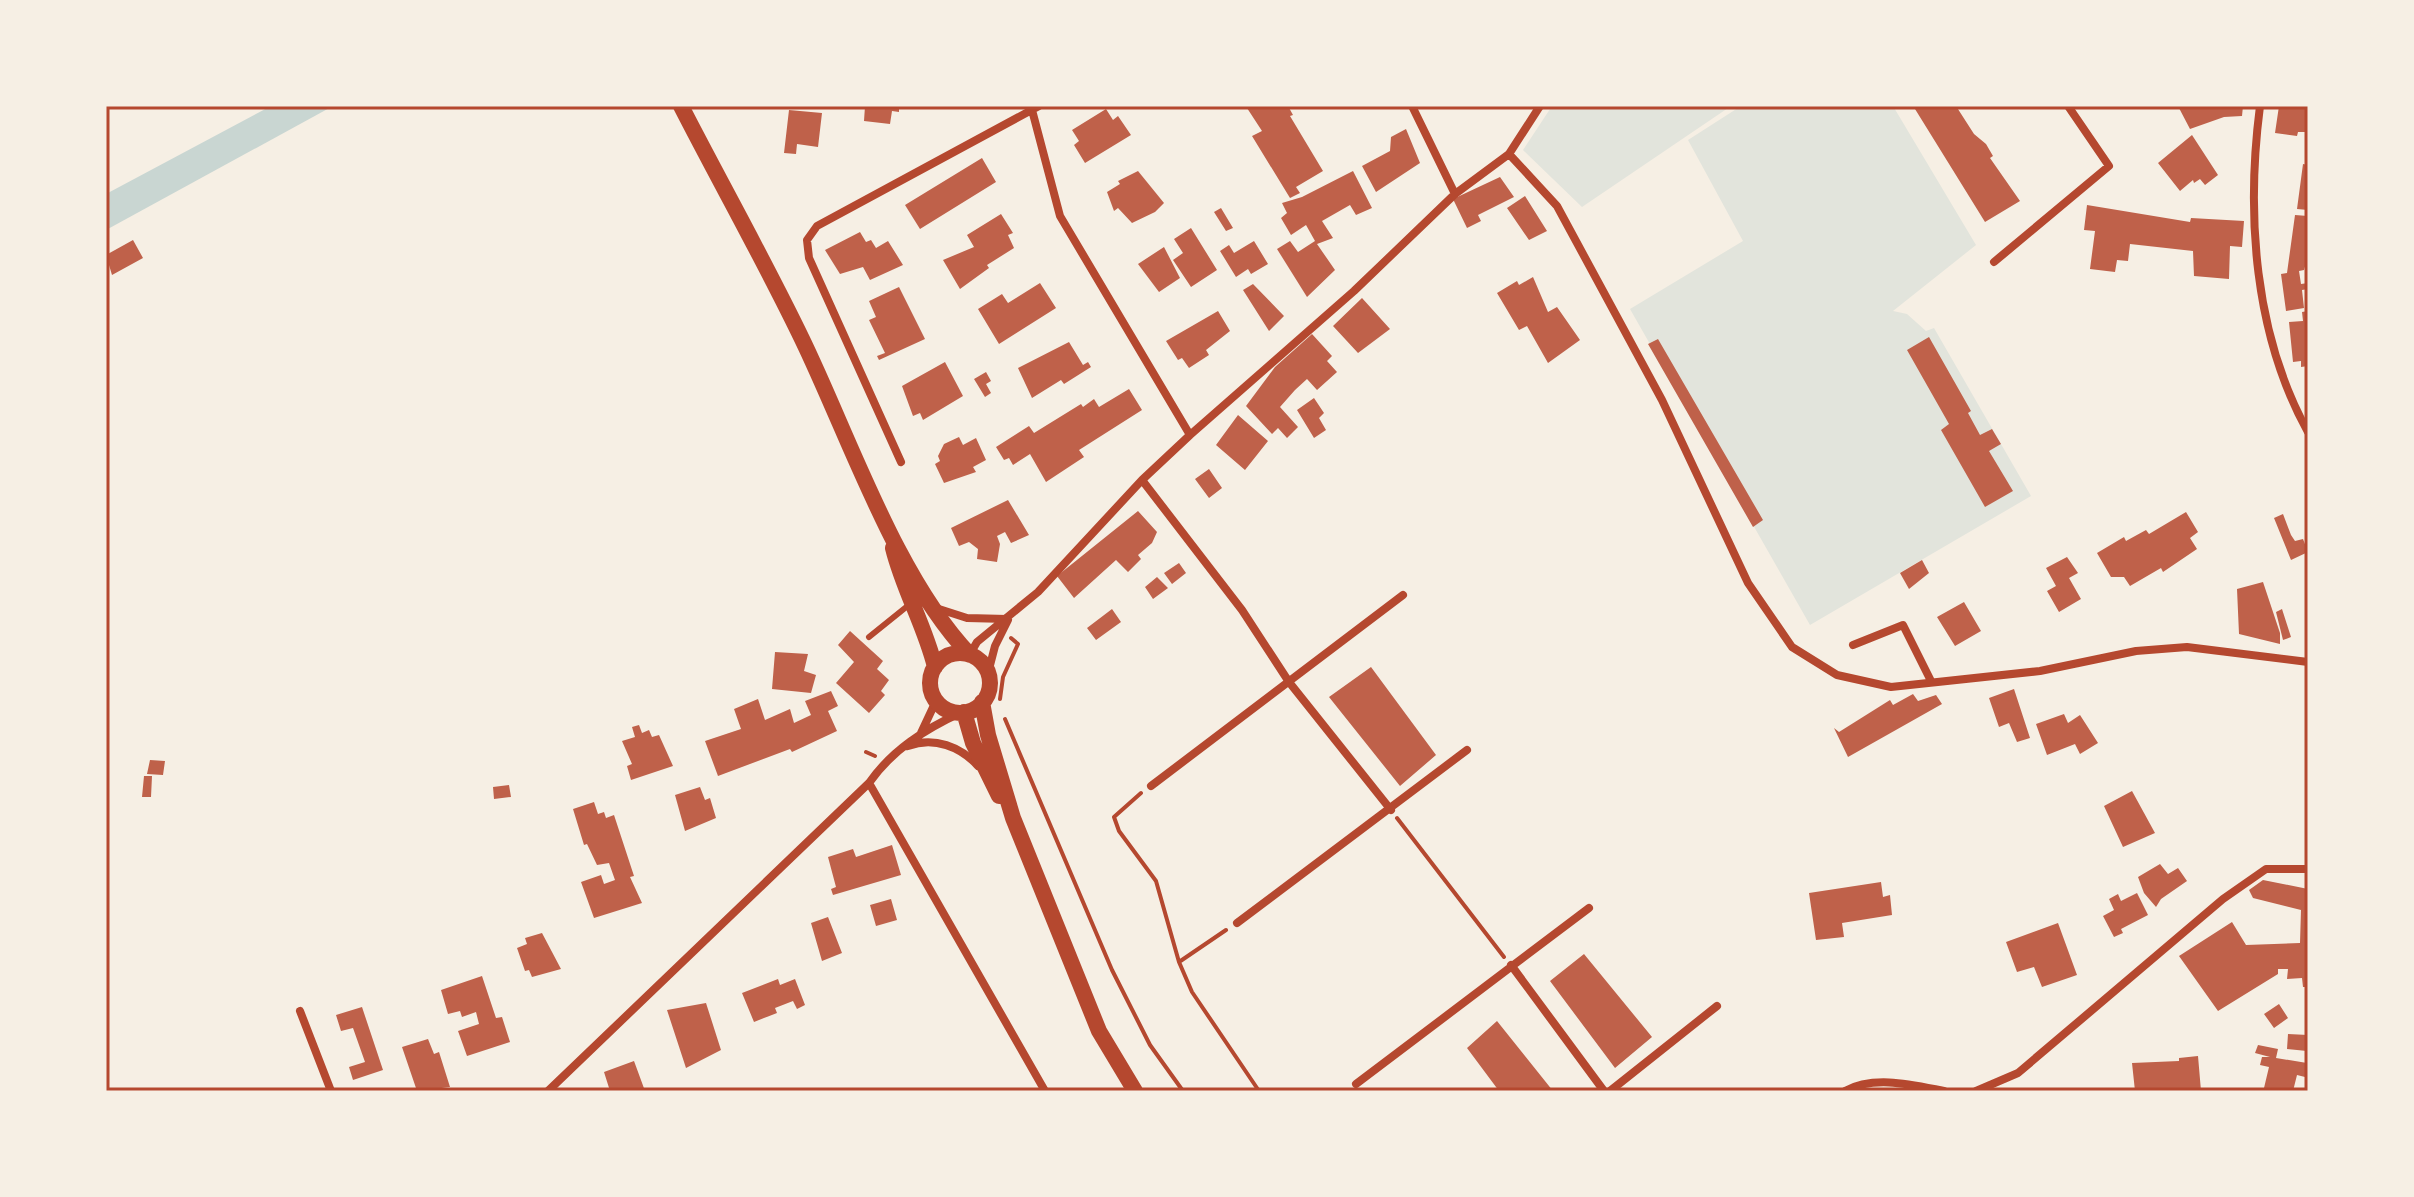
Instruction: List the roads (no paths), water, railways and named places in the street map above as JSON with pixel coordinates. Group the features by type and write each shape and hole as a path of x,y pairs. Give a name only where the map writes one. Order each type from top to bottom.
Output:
{"main road":[{"path":"681,106 802,338 888,527 944,628 981,662 988,673 991,703 988,735 1013,818 1099,1031 1135,1091"},
{"path":"888,527 900,574 929,641 935,667 930,684 936,701 948,710 963,712 991,703"},
{"path":"935,667 950,655 970,655"},
{"path":"963,712 986,774 1013,818"}],"street":[{"path":"1412,106 1455,194"},
{"path":"970,655 977,642 1008,619 1142,480 1190,435 1354,291 1455,194 1509,154 1540,106"},
{"path":"1994,262 2109,166 2068,106"},
{"path":"2260,106 2255,147 2255,225 2261,293 2273,347 2308,432"},
{"path":"901,462 809,258 807,240 817,226 1036,108 1060,216 1190,435"},
{"path":"1509,154 1557,206 1662,400 1748,583 1792,647 1837,675 1891,687 2040,671 2136,651 2187,647 2308,662"},
{"path":"1142,480 1224,585 1289,682 1391,810"},
{"path":"1151,786 1403,595"},
{"path":"933,606 967,618 1008,619"},
{"path":"988,673 995,646 1008,619"},
{"path":"1853,645 1903,625 1931,681"},
{"path":"920,734 936,701"},
{"path":"548,1091 869,783 884,762 920,734 963,712"},
{"path":"900,749 917,742 945,744 964,751 986,774"},
{"path":"1237,923 1467,750"},
{"path":"869,783 1045,1091"},
{"path":"1976,1091 2018,1073 2223,899 2266,869 2308,869"},
{"path":"1356,1084 1589,908"},
{"path":"1511,965 1607,1091 1717,1006"},
{"path":"300,1011 331,1091"},
{"path":"1845,1091 1856,1085 1900,1083 1944,1091"}],"lane":[{"path":"869,637 912,603 925,602 933,606"}]}
